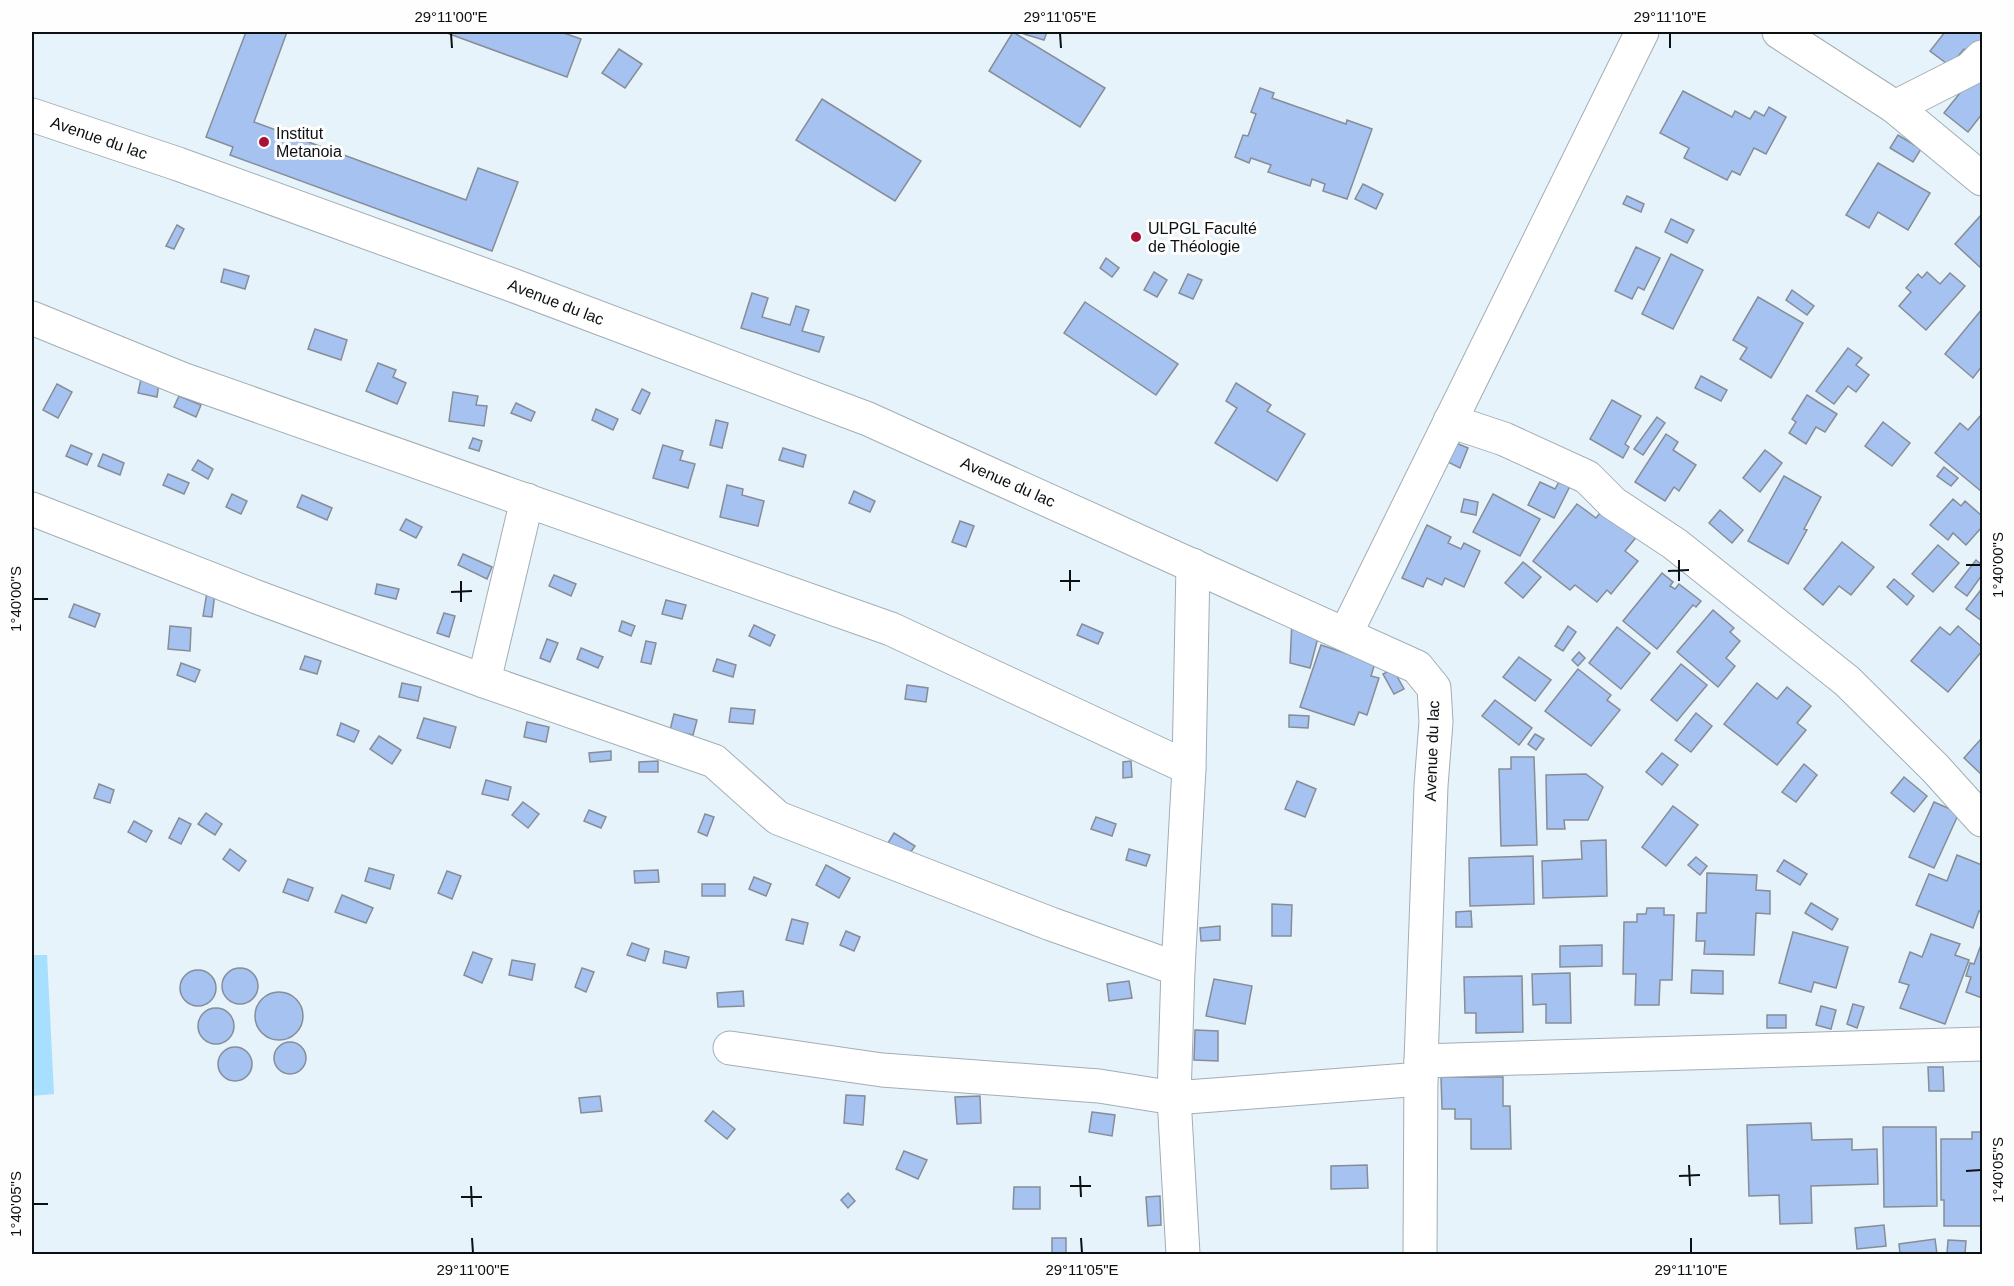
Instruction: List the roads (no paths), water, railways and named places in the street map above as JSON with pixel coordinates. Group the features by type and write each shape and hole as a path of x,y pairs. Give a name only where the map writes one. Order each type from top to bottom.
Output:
{"street":[{"path":"1346,633 1642,32"},
{"path":"1779,32 1894,107 1983,179"},
{"path":"1894,107 1970,69 1983,57"},
{"name":"Avenue du lac","path":"32,115 178,164 512,285 868,419 1417,667 1434,688 1436,722 1431,786 1421,1070 1420,1254"},
{"path":"32,318 182,379 891,629 1189,768"},
{"path":"1450,421 1504,439 1587,477 1613,503 1675,544 1847,681 1935,768 1983,820"},
{"path":"484,681 527,500"},
{"path":"32,509 254,596 484,681 714,761 778,818 1051,924 1178,969"},
{"path":"1183,1254 1174,1098 1178,969 1189,768 1193,565"},
{"path":"730,1048 882,1070 1099,1086 1174,1098 1421,1070 1983,1044"}],"place":[{"name":"Institut Metanoia","path":"264,142"},
{"name":"ULPGL Faculté de Théologie","path":"1136,237"}]}
